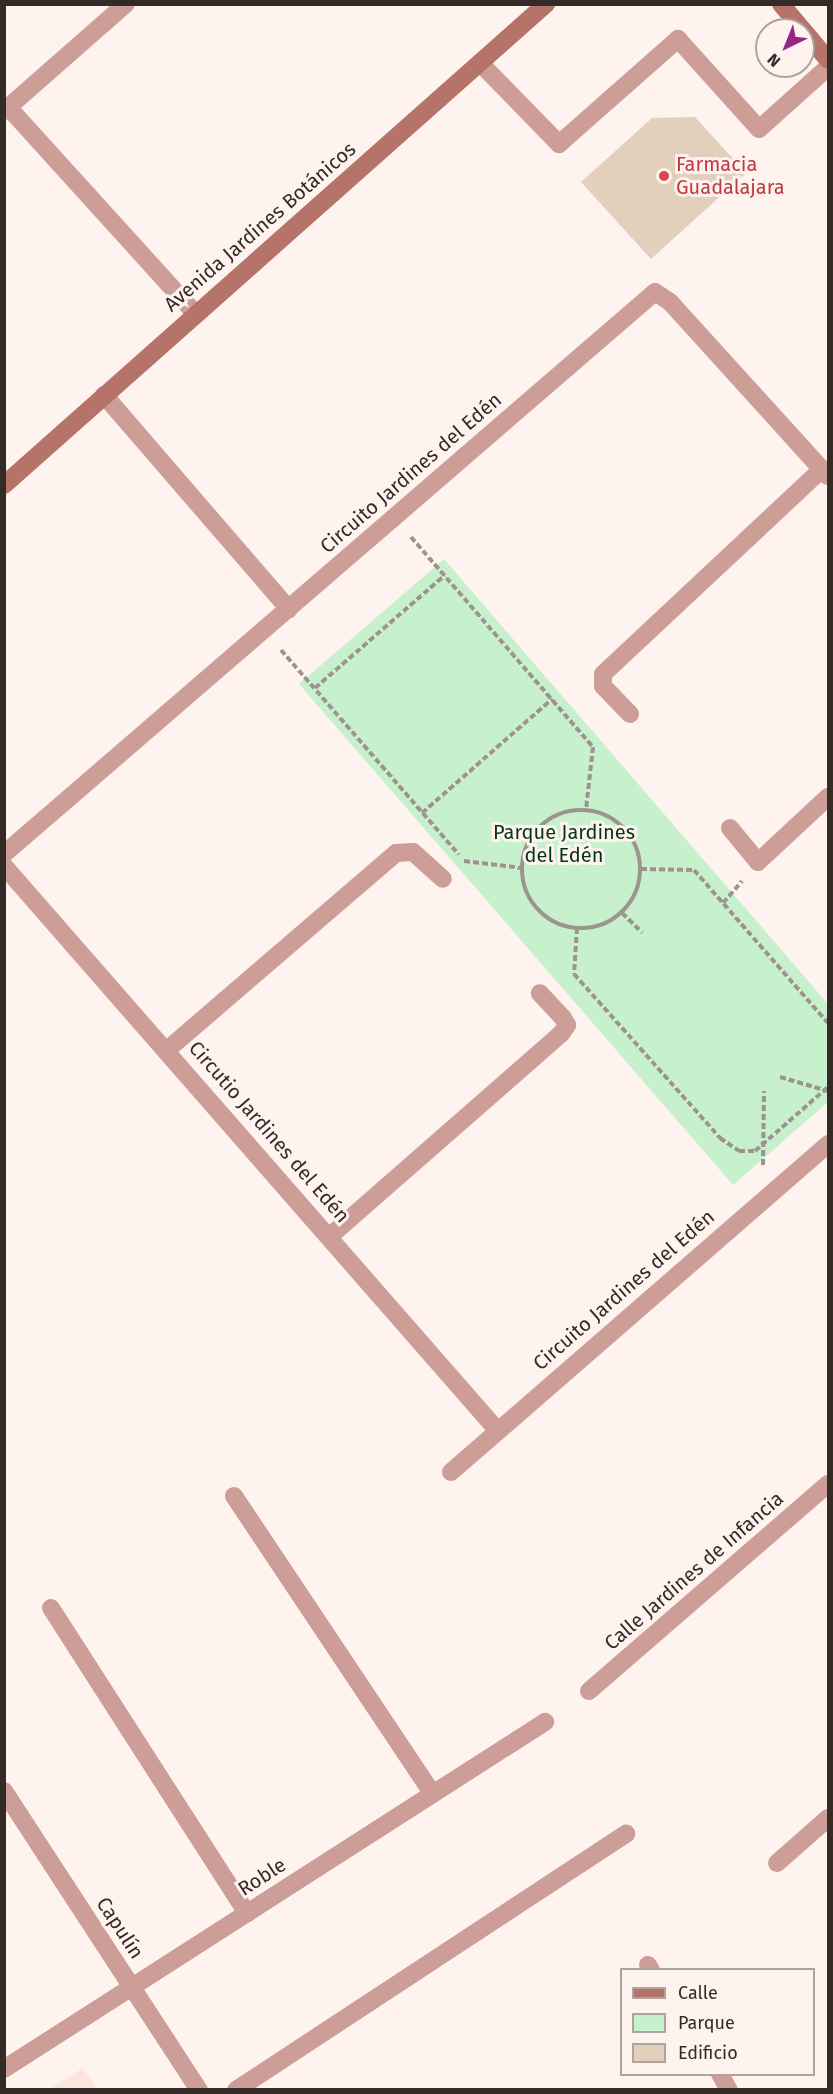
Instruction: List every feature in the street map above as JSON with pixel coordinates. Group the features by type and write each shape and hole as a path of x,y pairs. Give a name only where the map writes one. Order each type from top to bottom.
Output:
{"street":[{"path":"126,4 7,110 195,313"},
{"name":"Avenida Jardines Botánicos","path":"4,485 195,313 481,64 546,4"},
{"path":"781,4 793,18"},
{"path":"481,64 559,144 678,39 759,129 828,67"},
{"path":"815,44 828,60"},
{"name":"Circuito Jardines del Edén","path":"4,854 395,519 655,292 670,302 825,473"},
{"path":"104,396 289,609"},
{"path":"630,714 603,686 603,674 825,473"},
{"path":"730,828 758,862 828,797"},
{"path":"167,1050 396,853 413,852 443,879"},
{"name":"Circutio Jardines del Edén","path":"4,866 330,1236 497,1430"},
{"path":"330,1236 561,1034 567,1025 540,993"},
{"name":"Circuito Jardines del Edén","path":"451,1472 828,1144"},
{"name":"Calle Jardines de Infancia","path":"589,1691 828,1484"},
{"path":"234,1497 433,1794"},
{"path":"51,1608 247,1913"},
{"name":"Roble","path":"4,2069 544,1722"},
{"name":"Capulín","path":"4,1791 198,2090"},
{"path":"777,1863 827,1824"},
{"path":"236,2090 626,1834"},
{"path":"721,2076 729,2090"}],"path":[{"path":"395,519 593,747 586,809"},
{"path":"315,688 445,575"},
{"path":"263,631 466,863 522,868"},
{"path":"422,813 552,699"},
{"path":"586,809 621,825 633,840 640,869 634,897 622,913 606,924 577,928 549,919 534,906 522,868 534,832 558,815 586,809"},
{"path":"640,869 694,870 828,1023"},
{"path":"622,913 642,932"},
{"path":"577,928 574,974 720,1138 739,1151 755,1151 827,1090"},
{"path":"780,1077 827,1090"},
{"path":"762,1201 764,1091"}],"shaded area":[{"path":"83,2068 97,2089 50,2089"}],"green space":[{"name":"Parque Jardines del Edén","path":"444,559 828,1004 828,1102 733,1185 299,684"}],"building":[{"path":"695,117 746,173 651,259 581,182 652,118"}],"place":[{"name":"Farmacia Guadalajara","path":"664,176"}]}
